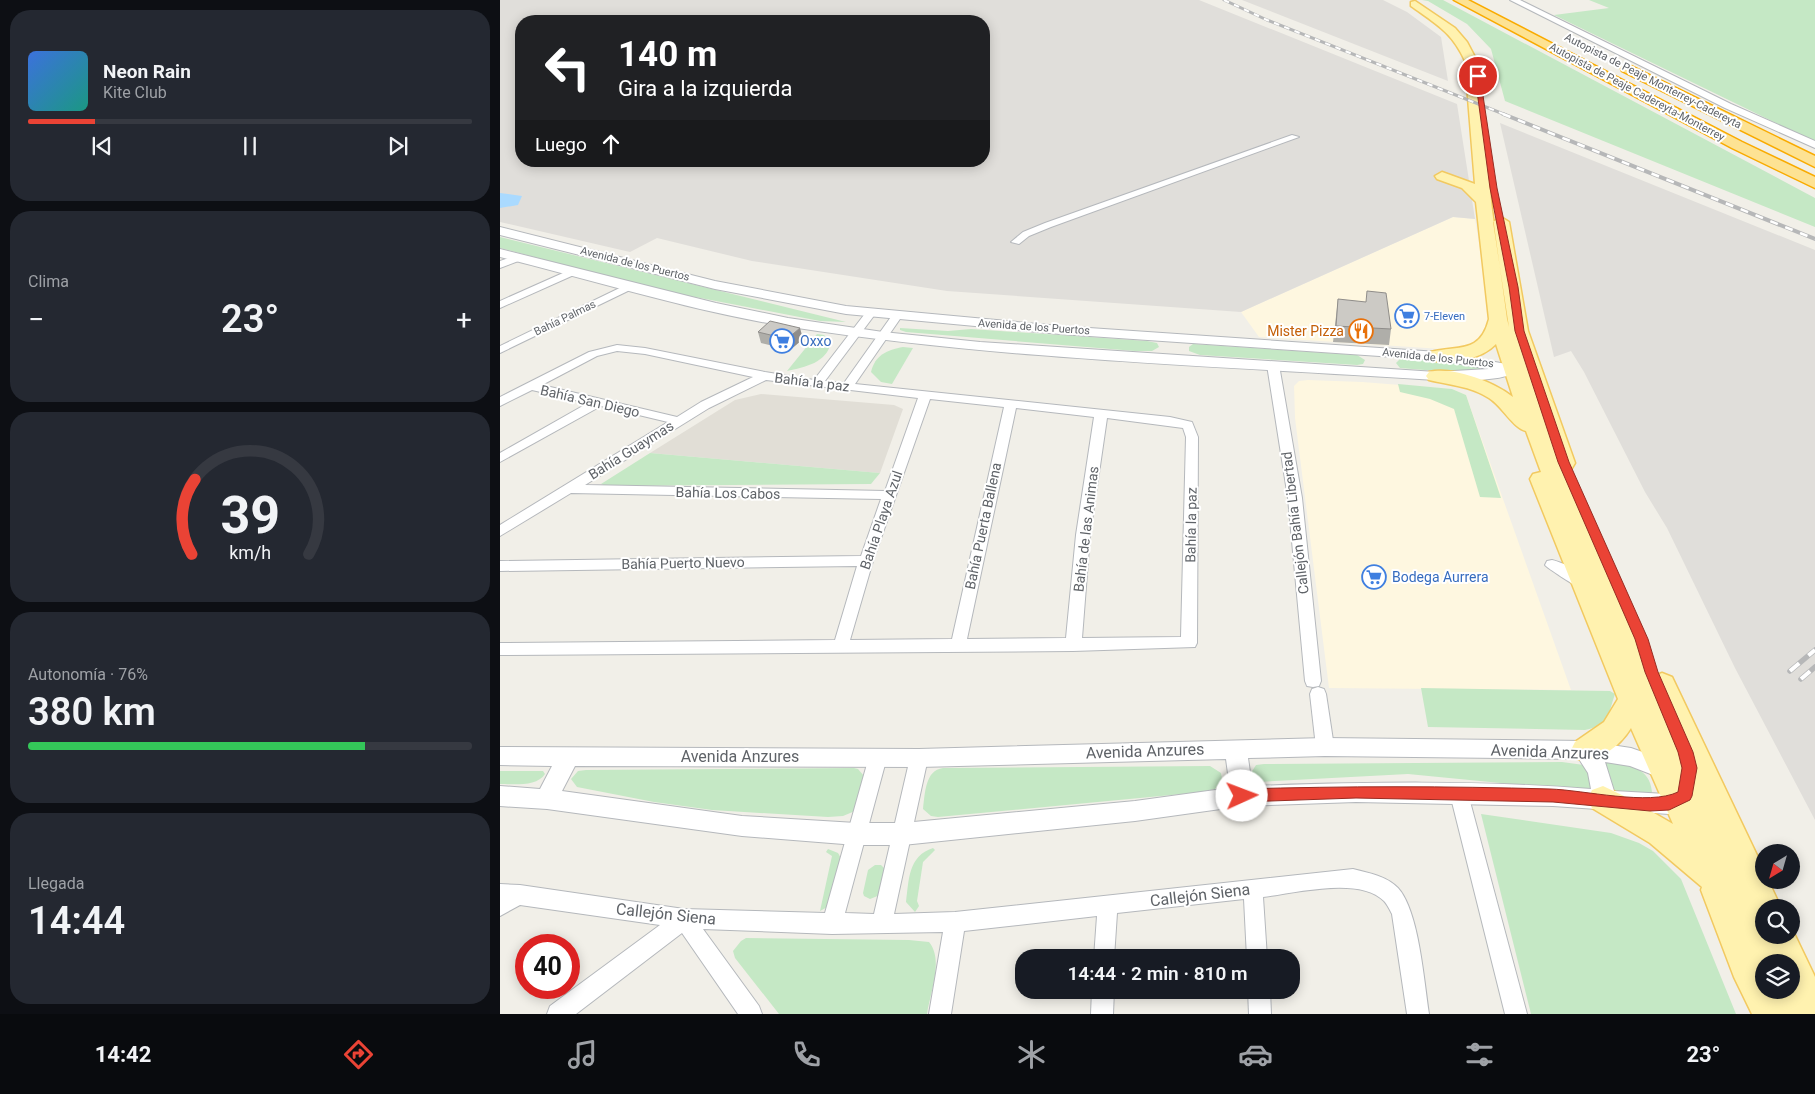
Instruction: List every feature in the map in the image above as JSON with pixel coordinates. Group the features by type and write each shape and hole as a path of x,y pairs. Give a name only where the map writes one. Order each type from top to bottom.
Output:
{"highway":[{"name":"Autopista de Peaje Cadereyta-Monterrey","path":"1460,0 1729,141 1815,183"},
{"name":"Autopista de Peaje Monterrey-Cadereyta","path":"1500,4 1815,162"}],"main road":[{"path":"1411,2 1451,30 1469,54 1474,83 1479,156 1498,319 1512,368 1524,378 1554,464 1751,977 1771,1014"},
{"path":"1411,2 1437,16 1455,30 1473,53 1495,197 1514,287 1520,331 1554,464 1553,512"},
{"path":"1479,156 1476,166 1441,173 1467,185 1484,202"},
{"path":"1512,368 1517,356 1508,304 1514,287"},
{"path":"1438,356 1465,353 1482,347 1495,333 1498,319"},
{"path":"1436,376 1487,387 1510,404 1554,464 1642,639 1761,899"},
{"path":"1510,404 1538,464 1542,485 1632,699 1762,954"},
{"path":"1642,639 1655,680 1686,752 1690,768 1676,783"},
{"path":"1585,750 1616,730 1624,720 1632,699"},
{"path":"1676,783 1700,791 1722,832 1755,905"},
{"path":"1602,799 1676,842 1691,854 1712,876"},
{"path":"1800,990 1814,1014"},
{"path":"1788,999 1788,1014"}],"street":[{"path":"1514,0 1728,106 1815,146"},
{"path":"1016,242 1026,234 1048,225 1295,137"},
{"name":"Avenida de los Puertos","path":"500,231 790,300 871,313 1060,330 1438,356 1512,368"},
{"name":"Avenida de los Puertos","path":"500,253 747,314 856,332 942,343 1436,376 1482,375 1512,368"},
{"path":"500,265 517,258"},
{"path":"500,305 572,272"},
{"name":"Bahía Palmas","path":"500,350 630,286"},
{"path":"817,384 871,313"},
{"path":"847,387 897,316"},
{"path":"1178,360 1180,337"},
{"name":"Bahía la paz","path":"500,402 593,354 617,348 645,351 765,376 817,384 1010,406 1170,421 1188,425 1190,428 1189,643 500,649"},
{"name":"Callejón Bahía Libertad","path":"1273,365 1295,498 1316,688 1325,747"},
{"name":"Bahía Guaymas","path":"500,531 678,421 732,390 765,376"},
{"name":"Bahía San Diego","path":"530,386 678,421"},
{"name":"Bahía Playa Azul","path":"841,646 866,561 925,397"},
{"path":"500,458 598,403"},
{"name":"Bahía Puerta Ballena","path":"958,646 1010,406"},
{"name":"Bahía de las Animas","path":"1073,645 1084,536 1101,414"},
{"name":"Bahía Los Cabos","path":"567,490 889,495"},
{"name":"Bahía Puerto Nuevo","path":"500,566 866,561"},
{"name":"Avenida Anzures","path":"500,756 919,758 1325,747 1585,750 1631,757 1676,783"},
{"path":"1236,748 1242,796"},
{"path":"1585,750 1601,774 1603,781 1602,799"},
{"path":"547,799 568,756"},
{"path":"832,924 878,758"},
{"path":"882,924 919,758"},
{"path":"500,796 547,799 742,826 856,834 903,834 1135,811 1242,796 1356,792 1602,799 1669,804 1676,783"},
{"path":"1459,794 1516,1014"},
{"name":"Callejón Siena","path":"510,894 684,919 882,924 955,922 1107,907 1353,878 1373,883 1390,894 1402,911 1418,1014"},
{"path":"1253,889 1256,949"},
{"path":"500,908 510,894"},
{"path":"1105,949 1107,907"},
{"path":"558,1014 684,919 751,1014"},
{"path":"940,1014 955,922"},
{"path":"1102,1014 1103,999"},
{"path":"1259,999 1260,1014"}],"shaded area":[{"path":"500,0 1199,0 1457,104 1475,219 1453,217 1241,312 947,291 752,261 657,238 630,252 500,222"},
{"path":"1242,0 1383,0 1407,12 1441,37 1448,81"},
{"path":"1500,123 1815,250 1815,820 1735,668 1667,528 1645,492 1584,372 1571,351 1554,357"},
{"path":"1453,217 1475,219 1485,280 1489,328 1481,343 1457,350 1259,337 1241,312"},
{"path":"1299,381 1452,389 1466,395 1571,690 1329,688 1295,418 1294,386"},
{"path":"761,394 894,405 903,409 880,473 650,453 735,400"}],"green space":[{"path":"1422,0 1443,0 1815,198 1815,227 1505,101 1491,49 1467,24 1428,1"},
{"path":"1589,0 1815,0 1815,142 1554,15 1609,8"},
{"path":"500,237 846,322 820,321 664,291 500,248"},
{"path":"900,328 948,331 971,329 1147,341 1157,343 1159,347 1152,351 1135,351 906,332 900,330"},
{"path":"817,334 824,335 831,342 825,355 814,363 787,371"},
{"path":"1193,344 1357,355 1365,360 1363,364 1357,365 1200,355 1189,351 1189,347"},
{"path":"903,347 913,348 892,384 881,382 871,372 875,361 882,354"},
{"path":"1401,358 1475,363 1484,370 1474,374 1400,368 1396,363"},
{"path":"1398,384 1452,389 1466,395 1501,498 1480,497 1454,409 1430,399 1400,392"},
{"path":"650,453 880,473 871,484 607,486 601,484"},
{"path":"1421,688 1610,691 1615,694 1604,722 1585,730 1428,727"},
{"path":"1600,761 1633,767 1640,771 1650,783 1652,792 1649,796 1609,793 1610,776"},
{"path":"1562,762 1584,765 1595,782 1591,789 1581,791 1408,774 1257,782 1251,773 1256,765 1264,764"},
{"path":"1210,766 1221,773 1222,779 1215,789 1203,792 938,817 931,816 923,809 925,790 929,778 937,770 943,768"},
{"path":"858,769 864,776 855,811 843,816 828,817 712,810 654,802 577,787 571,779 578,771 586,770"},
{"path":"500,771 543,771 545,774 531,783 500,784"},
{"path":"1481,814 1611,833 1639,843 1653,851 1681,879 1736,1014 1531,1014"},
{"path":"933,848 935,850 923,862 917,901 919,906 915,912 906,902 909,877 914,863 925,852"},
{"path":"828,849 838,853 842,860 831,905 820,911 832,856 826,852"},
{"path":"875,865 881,865 886,870 880,895 870,899 864,896 863,893 868,870"},
{"path":"746,938 909,940 929,942 933,949 936,967 927,1014 779,1014 735,958 733,951"}],"water":[{"path":"500,193 522,196 518,205 500,208"}],"building":[{"path":"1367,291 1386,293 1391,329 1336,326 1338,299 1366,302"},
{"path":"770,321 800,328 787,339 758,332"}],"railway":[{"path":"1224,0 1267,20 1506,115"},
{"path":"1503,114 1815,239"},
{"path":"1790,671 1815,650"},
{"path":"1801,679 1815,667"}],"place":[{"name":"7-Eleven","path":"1407,316"},
{"name":"Mister Pizza","path":"1361,331"},
{"name":"Oxxo","path":"782,341"},
{"name":"Bodega Aurrera","path":"1374,577"}],"route":[{"path":"1242,796 1356,792 1553,796 1650,804 1669,804 1684,796 1690,768 1686,752 1667,712 1642,639 1564,462 1524,345 1517,319 1514,287 1495,197 1478,76"}]}
